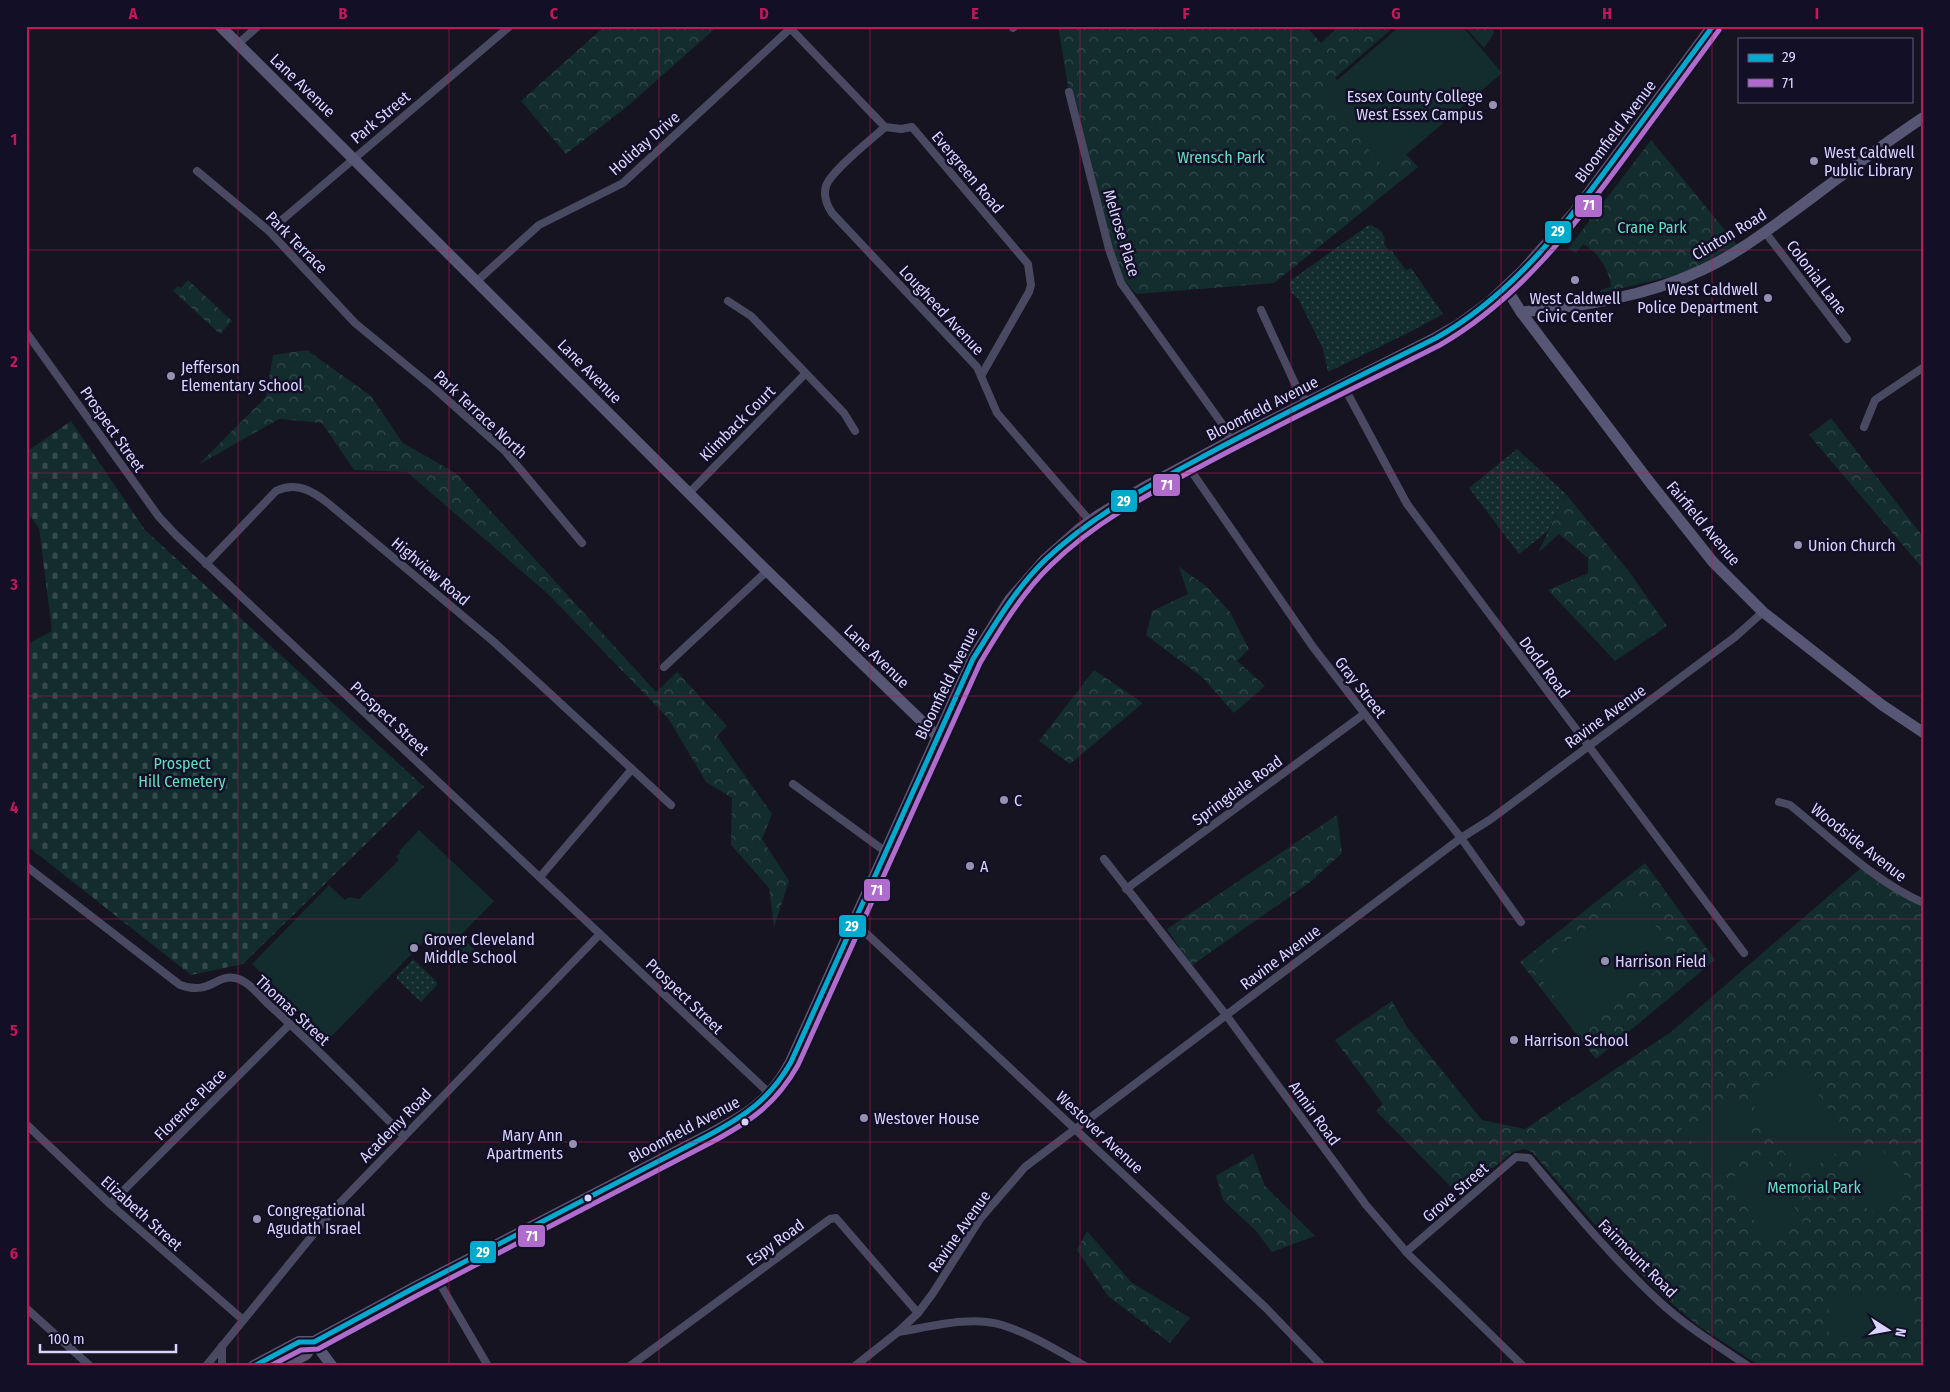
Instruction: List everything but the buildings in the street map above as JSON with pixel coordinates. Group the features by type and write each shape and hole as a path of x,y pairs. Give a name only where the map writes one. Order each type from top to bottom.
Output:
{"main road":[{"name":"Bloomfield Avenue","path":"254,1366 299,1342 314,1342 753,1110 770,1094 791,1062 973,659 1001,613 1045,560 1090,521 1135,493 1231,441 1446,332 1490,302 1534,260 1575,212 1713,26"},
{"name":"Bloomfield Avenue","path":"284,1366 306,1354 314,1342"}],"street":[{"name":"Lane Avenue","path":"220,26 354,157 767,571 938,737"},
{"path":"238,44 258,26"},
{"name":"Park Street","path":"269,231 510,26"},
{"path":"792,28 885,126"},
{"name":"Holiday Drive","path":"476,281 539,225 624,183 792,28"},
{"name":"Melrose Place","path":"1070,92 1108,249 1121,283 1223,426 1231,441"},
{"name":"Clinton Road","path":"1521,312 1598,302 1659,286 1719,262 1765,232 1924,117"},
{"name":"Evergreen Road","path":"885,126 901,129 912,127 1028,264 1031,285 1029,292 981,376"},
{"name":"Lougheed Avenue","path":"885,126 829,180 825,188 826,204 977,367 997,413 1090,521"},
{"name":"Park Terrace","path":"197,171 269,231 355,323 372,337"},
{"name":"Colonial Lane","path":"1765,232 1847,339"},
{"name":"Fairfield Avenue","path":"1506,288 1521,312 1648,480 1713,562 1763,612 1882,706 1924,733"},
{"path":"728,301 751,316 844,413 855,431"},
{"path":"1261,310 1297,388 1308,403"},
{"name":"Prospect Street","path":"26,332 159,517 206,564 770,1094"},
{"name":"Park Terrace North","path":"372,337 434,388 505,451 582,543"},
{"path":"1864,427 1875,400 1924,367"},
{"name":"Klimback Court","path":"689,493 805,374"},
{"name":"Dodd Road","path":"1343,385 1407,504 1744,953"},
{"name":"Gray Street","path":"1187,465 1313,647 1461,838 1521,922"},
{"name":"Highview Road","path":"206,564 276,491 285,487 295,486 308,490 329,504 494,642 671,805"},
{"path":"664,667 767,571"},
{"name":"Ravine Avenue","path":"855,1366 898,1332 918,1313 933,1294 980,1219 1025,1167 1075,1127 1461,838 1490,819 1735,637 1763,612"},
{"name":"Springdale Road","path":"1126,889 1364,714"},
{"path":"540,877 632,769"},
{"path":"793,784 886,852"},
{"name":"Woodside Avenue","path":"1779,802 1790,805 1880,878 1911,898 1924,903"},
{"name":"Annin Road","path":"1104,859 1226,1015 1366,1205 1406,1252 1523,1366"},
{"name":"Thomas Street","path":"26,866 180,985 202,989 222,980 234,978 244,983 290,1024 404,1136"},
{"name":"Westover Avenue","path":"854,924 875,941 1075,1127 1266,1308 1322,1366"},
{"name":"Academy Road","path":"206,1366 242,1319 334,1209 600,934"},
{"name":"Florence Place","path":"110,1204 290,1024"},
{"name":"Elizabeth Street","path":"26,1124 110,1204 242,1319"},
{"name":"Grove Street","path":"1406,1252 1516,1157 1522,1157"},
{"name":"Fairmount Road","path":"1522,1157 1528,1158 1604,1246 1661,1304 1700,1334 1748,1366"},
{"name":"Espy Road","path":"630,1366 830,1219 836,1218 918,1313"},
{"path":"436,1277 488,1366"},
{"path":"26,1308 90,1366"},
{"path":"898,1332 952,1323 982,1322 1001,1324 1033,1338 1085,1366"},
{"path":"314,1342 332,1366"},
{"path":"222,1346 222,1366"}],"green space":[{"path":"605,26 718,26 629,105 566,154 521,101"},
{"name":"Wrensch Park","path":"1058,26 1306,26 1321,43 1339,26 1395,26 1335,78 1418,167 1274,283 1136,294 1117,272 1069,92"},
{"path":"1400,26 1462,26 1502,73 1387,171 1321,94"},
{"path":"1464,26 1493,26 1494,33 1484,48"},
{"name":"Crane Park","path":"1651,140 1738,246 1733,246 1690,272 1601,293 1600,290 1611,287 1608,274 1602,262 1594,252 1583,244 1576,253 1568,249"},
{"path":"1371,225 1380,230 1385,238 1384,244 1406,270 1411,268 1443,314 1328,372 1323,349 1298,298 1291,291 1290,281"},
{"path":"188,280 232,321 220,334 173,291 178,286 181,288"},
{"path":"307,350 371,396 403,443 457,474 656,692 677,672 727,726 717,736 772,814 762,839 789,881 774,927 769,888 731,845 732,798 706,782 668,718 548,594 407,472 354,470 322,423 279,419 198,465 266,397 273,355"},
{"path":"1831,418 1924,538 1924,570 1809,435"},
{"name":"Prospect Hill Cemetery","path":"71,421 145,530 424,787 243,964 191,975 26,845 26,645 52,631 39,528 26,511 26,452"},
{"path":"1517,449 1566,494 1548,531 1519,554 1469,488"},
{"path":"1566,494 1631,574 1667,626 1615,661 1548,590 1588,573 1588,558 1559,534 1538,553"},
{"path":"1179,567 1206,586 1230,612 1249,649 1237,661 1265,686 1234,713 1203,678 1146,635 1152,611 1188,594"},
{"path":"1094,670 1143,703 1070,764 1039,741"},
{"path":"1337,815 1342,853 1309,883 1191,966 1167,929"},
{"path":"419,830 494,901 460,936 475,950 465,960 433,932 329,1039 252,964 329,885 345,900 349,897 359,899 399,860 396,857 400,853 399,851"},
{"name":"Harrison Field","path":"1645,863 1715,960 1596,1059 1520,962"},
{"name":"Memorial Park","path":"1861,868 1924,899 1924,1366 1760,1366 1700,1327 1664,1297 1609,1241 1532,1152 1524,1149 1513,1152 1459,1195 1376,1111 1383,1104 1335,1040 1392,1001 1407,1027 1482,1120 1525,1129 1671,1032"},
{"name":"Harrison Field","path":"1631,893 1677,955 1579,1029 1533,968"},
{"path":"413,959 437,982 437,985 421,1002 397,979 397,976"},
{"path":"1796,1061 1851,1143 1800,1177 1746,1094"},
{"path":"1731,1103 1746,1115 1751,1132 1750,1141 1738,1164 1724,1173 1709,1174 1689,1137 1681,1129 1686,1123 1694,1123"},
{"path":"1878,1146 1911,1182 1873,1211 1864,1207 1857,1200 1850,1187 1849,1180 1856,1160"},
{"path":"1253,1154 1265,1186 1315,1236 1272,1252 1256,1231 1223,1200 1216,1176"},
{"path":"1766,1157 1803,1222 1767,1243 1730,1179"},
{"path":"1087,1231 1131,1282 1190,1318 1170,1343 1108,1296 1077,1250"},
{"path":"1829,1293 1911,1294 1911,1338 1829,1336"}],"transit line":[{"name":"29","path":"254,1366 299,1342 314,1342 709,1135 746,1113 766,1096 791,1062 973,659 1006,607 1035,570 1064,543 1102,515 1142,490 1261,426 1436,338 1490,301 1537,256 1579,206 1713,26"},
{"name":"71","path":"270,1366 301,1350 318,1349 712,1142 751,1119 771,1101 781,1091 798,1065 980,663 1012,611 1040,576 1086,535 1143,498 1262,434 1440,345 1495,307 1542,261 1586,210 1719,30"}],"place":[{"name":"Essex County College West Essex Campus","path":"1493,105"},
{"name":"West Caldwell Public Library","path":"1814,161"},
{"name":"West Caldwell Civic Center","path":"1575,280"},
{"name":"West Caldwell Police Department","path":"1768,298"},
{"name":"Jefferson Elementary School","path":"171,376"},
{"name":"Union Church","path":"1798,545"},
{"name":"C","path":"1004,800"},
{"name":"A","path":"970,866"},
{"name":"Grover Cleveland Middle School","path":"414,948"},
{"name":"Harrison Field","path":"1605,961"},
{"name":"Harrison School","path":"1514,1040"},
{"name":"Westover House","path":"864,1118"},
{"name":"Mary Ann Apartments","path":"573,1144"},
{"name":"Congregational Agudath Israel","path":"257,1219"}]}
